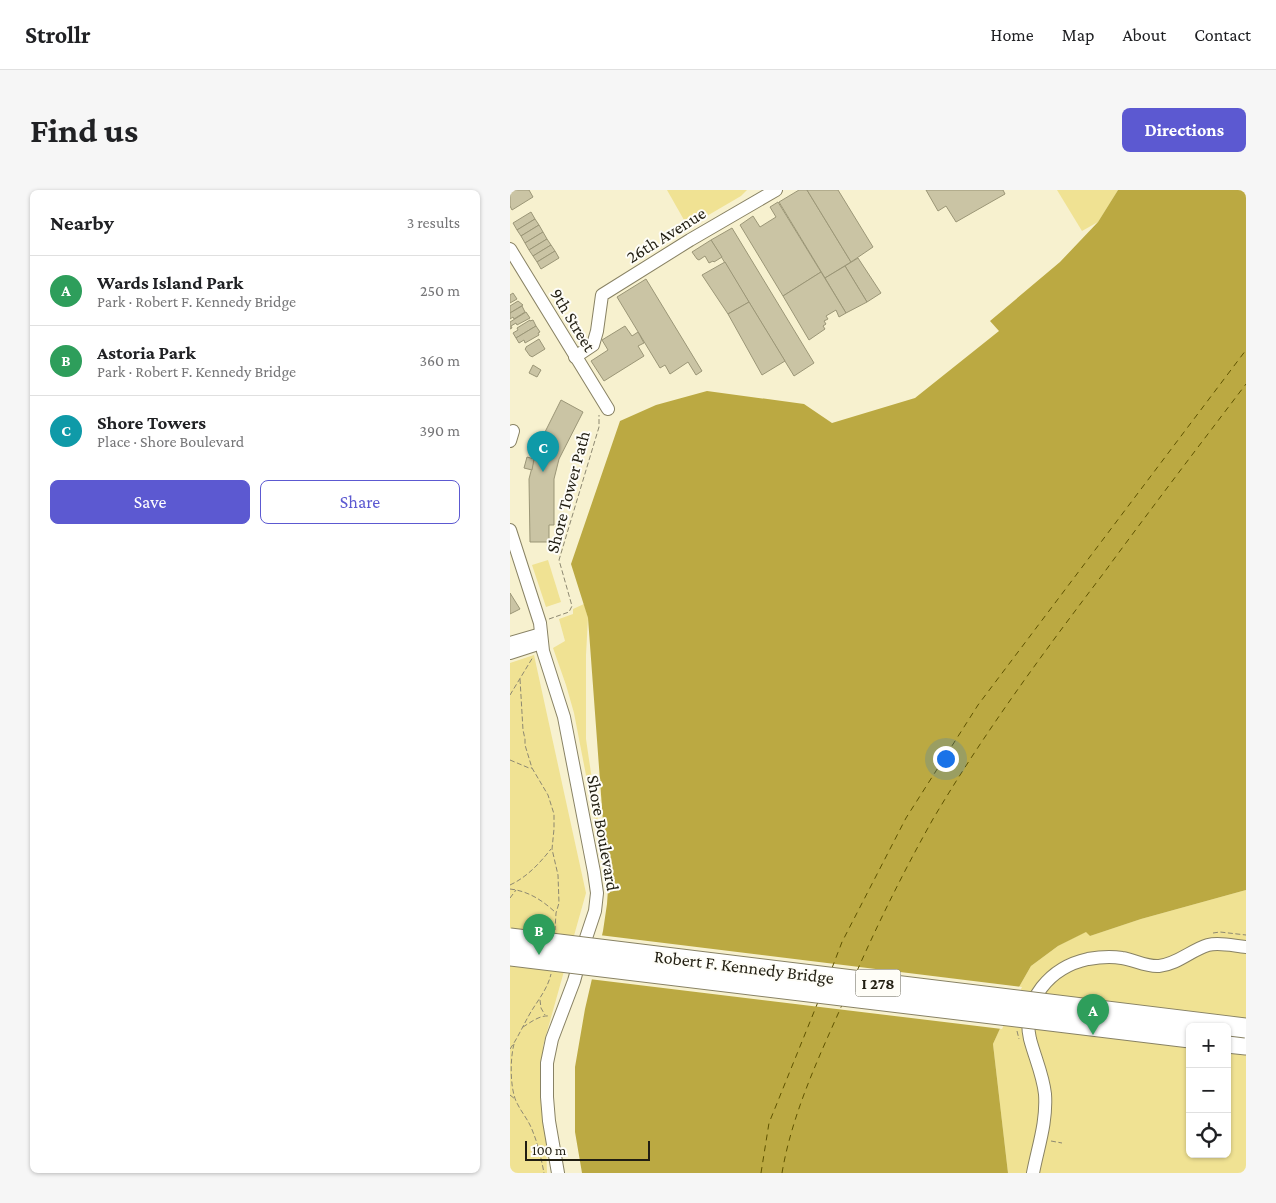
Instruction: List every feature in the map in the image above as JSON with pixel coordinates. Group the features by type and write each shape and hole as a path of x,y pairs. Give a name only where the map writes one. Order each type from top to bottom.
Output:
{"highway":[{"name":"Robert F. Kennedy Bridge","path":"510,938 1246,1028"},
{"name":"Robert F. Kennedy Bridge","path":"510,956 1186,1038"},
{"path":"1231,1043 1246,1045"}],"street":[{"name":"26th Avenue","path":"575,357 593,345 602,296 776,190"},
{"name":"9th Street","path":"510,249 575,357 604,411"},
{"name":"Shore Boulevard","path":"510,530 540,623 540,646 564,717 597,893 595,911 574,981 552,1039 547,1063 549,1121 558,1173"},
{"path":"510,643 540,646"},
{"path":"510,653 540,646"},
{"path":"1033,1173 1042,1138 1045,1105 1043,1082 1030,1038 1029,1022 1031,1006 1040,988 1063,969 1088,959 1122,958 1158,966 1178,961 1196,950 1210,945 1223,944 1246,947"}],"path":[{"name":"Shore Tower Path","path":"547,620 569,612 572,606 560,560 604,411"},
{"path":"510,695 540,646"},
{"path":"520,679 525,745 532,768 548,795 554,814 552,849 558,875 559,903 554,936"},
{"path":"510,760 532,768"},
{"path":"510,885 529,873 552,849"},
{"path":"510,889 532,895 556,913"},
{"path":"510,898 517,890"},
{"path":"510,1049 540,1000 551,972"},
{"path":"540,1000 545,1016"},
{"path":"523,1027 545,1016 551,1016"},
{"path":"515,1041 511,1067 515,1100"},
{"path":"510,1095 530,1124 544,1173"}],"shaded area":[{"path":"667,190 747,190 741,196 688,227"},
{"path":"1057,190 1118,190 1098,222 1082,231"},
{"path":"1118,190 1246,190 1246,890 1141,919 1090,936 1086,932 1058,946 1031,966 1019,987 993,1044 1008,1173 582,1173 575,1132 575,1067 585,1009 603,931 608,889 588,618 571,564 620,421 656,405 707,391 804,404 832,423 915,398 999,331 990,321 1060,262 1098,222"},
{"path":"548,560 561,602 546,607 532,565"},
{"path":"584,604 588,618 586,739 608,889 574,713 553,648 565,641 559,619 573,614 573,609"},
{"path":"534,655 586,893 543,1046 547,1173 510,1173 510,663"},
{"path":"1246,890 1246,1173 1008,1173 993,1044 1019,987 1031,966 1058,946 1087,931 1090,936 1141,919"}],"pier":[{"path":"599,935 1022,987 1002,1029 589,979"}],"building":[{"path":"510,190 529,190 533,197 512,210 510,206"},
{"path":"799,190 807,190 851,262 825,278 779,202"},
{"path":"807,190 838,190 873,247 851,262"},
{"path":"926,190 1003,190 1005,194 956,222 946,206 938,211"},
{"path":"778,202 821,272 783,296 740,225 753,216 760,227 776,217 770,207"},
{"path":"531,212 535,219 517,230 513,223"},
{"path":"535,219 539,225 521,236 517,230"},
{"path":"539,225 543,232 525,243 521,236"},
{"path":"732,228 814,363 794,376 711,240"},
{"path":"543,232 547,239 529,250 525,243"},
{"path":"547,239 551,245 533,256 529,250"},
{"path":"711,240 722,257 709,263 705,256 699,260 697,259 692,252"},
{"path":"551,245 555,251 537,262 533,256"},
{"path":"555,251 559,258 541,269 537,262"},
{"path":"858,258 881,293 867,302 845,266"},
{"path":"725,262 749,302 728,314 702,275"},
{"path":"845,266 867,302 846,313 825,278"},
{"path":"821,272 846,313 839,317 836,310 826,316 828,319 824,321 826,324 823,326 825,329 809,340 783,296"},
{"path":"646,279 702,371 696,375 688,362 670,374 665,365 660,368 617,297"},
{"path":"513,293 517,299 510,303 510,295"},
{"path":"518,301 523,305 510,313 510,306"},
{"path":"749,302 785,361 762,375 728,314"},
{"path":"522,306 525,312 514,319 513,317 510,319 510,313"},
{"path":"526,312 530,318 517,325 516,323 510,329 510,322"},
{"path":"533,320 536,326 516,338 513,333 518,330 517,328"},
{"path":"536,326 540,332 538,333 539,335 525,343 524,340 519,343 516,338"},
{"path":"625,326 632,336 638,332 644,343 638,346 644,356 604,381 591,361 608,350 602,340"},
{"path":"539,339 545,349 532,357 525,349"},
{"path":"533,365 541,370 537,377 529,373"},
{"path":"561,400 583,412 559,459 554,479 554,525 549,525 549,542 530,542 529,479 537,448"},
{"path":"527,457 534,459 532,470 524,468"},
{"path":"510,593 520,609 510,614"}],"ferry route":[{"path":"832,968 842,942 906,818 978,705 1246,350"},
{"path":"857,971 884,913 933,819 952,787 1058,634 1246,384"},
{"path":"761,1173 769,1123 818,1002"},
{"path":"782,1173 786,1151 799,1108 842,1005"}],"place":[{"name":"Shore Towers","path":"543,472"},
{"name":"Astoria Park","path":"539,955"},
{"name":"Wards Island Park","path":"1093,1035"}]}
